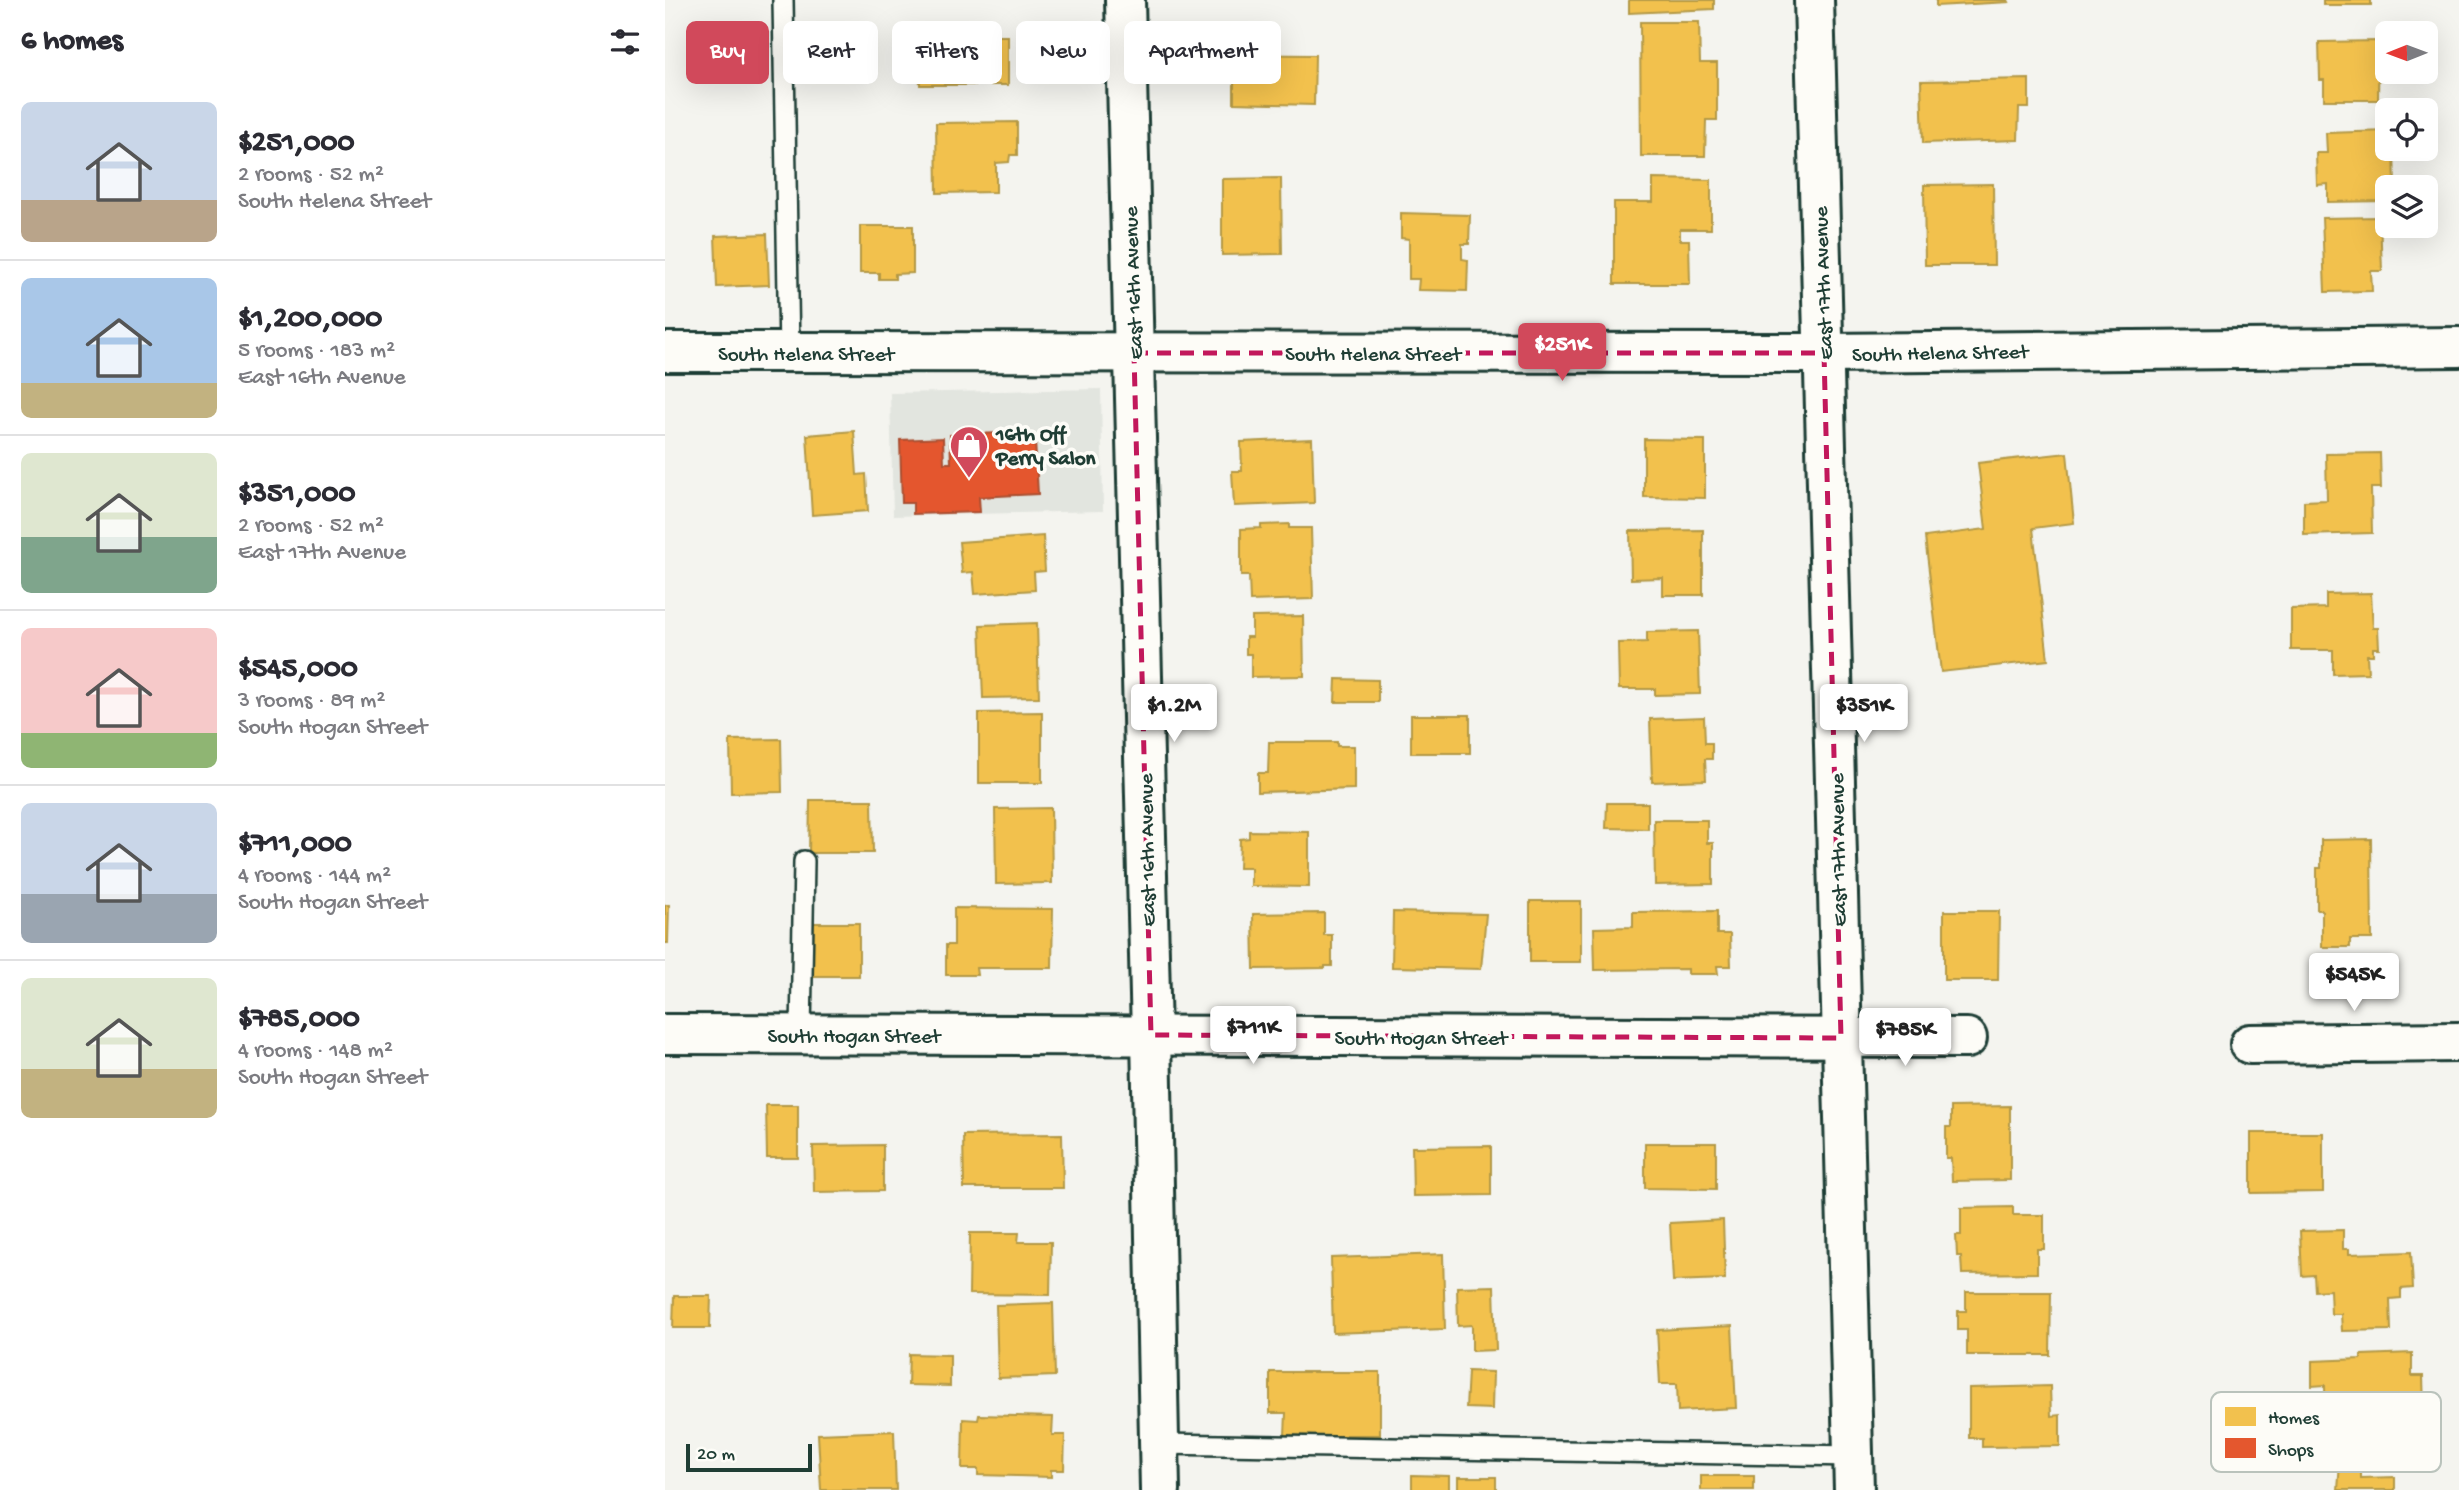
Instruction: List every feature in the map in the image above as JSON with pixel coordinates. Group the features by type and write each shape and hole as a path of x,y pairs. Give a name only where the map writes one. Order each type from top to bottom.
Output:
{"street":[{"name":"East 16th Avenue","path":"1125,0 1160,1490"},
{"name":"East 17th Avenue","path":"1814,0 1854,1473"},
{"name":"South Helena Street","path":"665,352 1824,353 2459,347"},
{"name":"South Hogan Street","path":"665,1034 1967,1038"},
{"path":"2250,1044 2459,1042"}],"lane":[{"path":"783,0 789,354"},
{"path":"801,1034 804,861"},
{"path":"1160,1444 1854,1473"}],"highlighted area":[{"path":"1134,353 1824,353 1841,1038 1151,1035"}],"shaded area":[{"path":"1101,389 1103,511 893,516 890,393"}],"building: Homes":[{"path":"1629,0 1714,0 1714,9 1629,13"},
{"path":"1936,0 2008,0 2009,2 1936,6"},
{"path":"2323,0 2371,0 2371,5 2323,5"},
{"path":"1640,22 1699,22 1700,63 1717,63 1717,120 1706,120 1705,156 1641,156"},
{"path":"1002,36 1008,36 1008,85 920,85 1002,84"},
{"path":"2375,41 2375,84 2378,84 2378,98 2324,100 2324,80 2320,80 2319,42"},
{"path":"1281,55 1315,55 1314,105 1234,103 1234,84 1281,84"},
{"path":"2029,79 2029,108 2019,108 2018,140 1923,143 1921,81"},
{"path":"1017,122 1017,155 1010,155 1009,162 996,163 996,192 937,193 936,123"},
{"path":"2375,131 2375,161 2394,161 2395,175 2375,175 2375,201 2328,202 2328,184 2317,185 2316,153 2327,153 2326,133"},
{"path":"1281,178 1282,254 1222,255 1222,179"},
{"path":"1653,179 1711,180 1711,229 1680,229 1680,240 1689,240 1690,284 1614,284 1614,202 1653,202"},
{"path":"1993,184 1994,265 1925,265 1924,185"},
{"path":"1401,213 1470,215 1469,244 1462,244 1462,259 1468,260 1467,291 1418,290 1419,279 1409,279 1409,239 1401,238"},
{"path":"2375,217 2375,238 2381,238 2382,271 2371,271 2372,291 2325,292 2322,218"},
{"path":"860,226 913,226 913,273 895,274 895,279 879,279 879,273 860,273"},
{"path":"767,234 769,285 717,287 715,236"},
{"path":"854,431 857,475 866,474 868,511 812,515 807,435"},
{"path":"1312,439 1314,503 1234,506 1232,471 1242,471 1241,442"},
{"path":"1644,439 1705,440 1705,498 1644,497"},
{"path":"2067,453 2074,523 2033,528 2048,660 1941,672 1925,537 1986,529 1978,463"},
{"path":"2380,453 2381,488 2371,488 2372,533 2304,535 2304,501 2327,500 2326,454"},
{"path":"1289,524 1289,528 1311,528 1313,599 1250,601 1249,576 1241,576 1241,529"},
{"path":"1703,530 1703,595 1663,595 1663,578 1631,579 1630,531"},
{"path":"1043,536 1045,571 1034,572 1035,590 975,594 973,572 962,573 959,542"},
{"path":"2371,593 2373,628 2378,628 2379,648 2373,648 2373,655 2367,655 2368,673 2333,674 2333,650 2291,650 2291,609 2326,608 2326,594"},
{"path":"1303,616 1304,676 1251,677 1251,654 1246,654 1246,637 1252,637 1252,617"},
{"path":"1037,623 1039,697 983,698 980,625"},
{"path":"1698,631 1700,694 1655,695 1655,689 1619,689 1618,643 1647,642 1647,632"},
{"path":"1336,679 1378,680 1378,702 1335,702"},
{"path":"1042,712 1042,783 979,783 979,713"},
{"path":"1411,715 1470,715 1470,753 1411,753"},
{"path":"1704,717 1705,743 1712,743 1712,759 1705,759 1706,780 1652,782 1650,719"},
{"path":"781,739 782,792 731,793 730,740"},
{"path":"1269,742 1337,742 1337,746 1354,746 1354,789 1258,792 1258,773 1268,773"},
{"path":"810,800 872,800 873,853 809,853"},
{"path":"1607,803 1648,803 1648,829 1606,828"},
{"path":"1051,808 1052,883 996,884 995,809"},
{"path":"1654,820 1707,820 1707,843 1713,843 1713,884 1655,885"},
{"path":"1249,831 1309,832 1309,887 1251,886 1251,868 1239,868 1240,839 1249,838"},
{"path":"2371,839 2372,939 2350,939 2350,947 2322,947 2322,910 2317,910 2317,868 2321,868 2321,840"},
{"path":"1530,901 1581,901 1581,962 1530,962"},
{"path":"665,905 669,905 668,943 665,943"},
{"path":"954,908 1053,909 1052,968 976,968 977,975 946,975 946,945 954,945"},
{"path":"1717,911 1717,934 1730,934 1731,966 1717,966 1718,974 1688,974 1688,969 1595,970 1594,928 1633,927 1633,912"},
{"path":"1944,911 1999,911 1998,980 1944,980"},
{"path":"1393,912 1486,914 1481,969 1392,967"},
{"path":"1324,913 1324,935 1332,935 1332,966 1254,969 1253,914"},
{"path":"812,923 859,923 859,976 812,976"},
{"path":"766,1105 798,1105 798,1158 767,1158"},
{"path":"2010,1106 2010,1180 1952,1181 1951,1158 1946,1158 1946,1127 1951,1127 1951,1107"},
{"path":"2251,1133 2323,1133 2323,1192 2251,1193"},
{"path":"1062,1134 1063,1188 964,1188 963,1135"},
{"path":"1645,1143 1716,1143 1716,1189 1645,1188"},
{"path":"883,1145 883,1191 814,1192 813,1146"},
{"path":"1491,1146 1491,1195 1413,1196 1412,1147"},
{"path":"2013,1207 2013,1215 2044,1215 2044,1249 2037,1249 2037,1273 1962,1274 1961,1256 1957,1256 1956,1235 1961,1235 1961,1208"},
{"path":"1723,1220 1725,1279 1673,1281 1670,1223"},
{"path":"2343,1230 2343,1249 2349,1249 2349,1254 2411,1252 2413,1288 2401,1289 2401,1298 2390,1299 2391,1330 2342,1331 2341,1314 2331,1314 2330,1290 2315,1291 2314,1275 2302,1276 2300,1231"},
{"path":"970,1233 1019,1233 1018,1242 1051,1242 1050,1295 969,1294"},
{"path":"1443,1254 1445,1329 1333,1333 1331,1258"},
{"path":"1494,1286 1496,1350 1472,1351 1472,1325 1458,1326 1457,1287"},
{"path":"1966,1292 2051,1292 2050,1355 1967,1355 1967,1330 1958,1330 1958,1311 1966,1311"},
{"path":"674,1296 711,1296 710,1328 673,1328"},
{"path":"1053,1303 1055,1376 998,1378 996,1305"},
{"path":"1732,1326 1736,1408 1678,1411 1677,1384 1660,1384 1657,1330"},
{"path":"2412,1353 2412,1376 2423,1376 2424,1392 2325,1392 2325,1385 2312,1386 2312,1361 2361,1359 2361,1355"},
{"path":"909,1354 950,1355 950,1386 908,1385"},
{"path":"1468,1371 1493,1372 1492,1409 1466,1408"},
{"path":"1270,1372 1380,1372 1380,1435 1347,1435 1347,1442 1311,1442 1312,1436 1285,1435 1286,1413 1270,1413"},
{"path":"2050,1386 2051,1416 2060,1415 2060,1446 1982,1447 1982,1438 1969,1438 1969,1388"},
{"path":"979,1415 1053,1417 1052,1435 1065,1435 1064,1470 1051,1470 1051,1477 978,1475 978,1469 962,1469 963,1419 978,1420"},
{"path":"894,1431 896,1490 821,1490 818,1434"},
{"path":"2339,1472 2361,1472 2361,1478 2395,1477 2395,1490 2338,1490"},
{"path":"1412,1475 1449,1476 1449,1490 1412,1490"},
{"path":"1701,1476 1754,1476 1754,1490 1701,1490"},
{"path":"1458,1477 1496,1477 1496,1490 1458,1490"}],"building: Shops":[{"name":"16th Off Perry Salon","path":"1000,433 1001,441 1035,440 1038,494 979,497 980,512 913,514 913,503 902,503 900,440 943,438 944,463 951,463 950,435"}],"place":[{"name":"16th Off Perry Salon","path":"969,479"}]}
